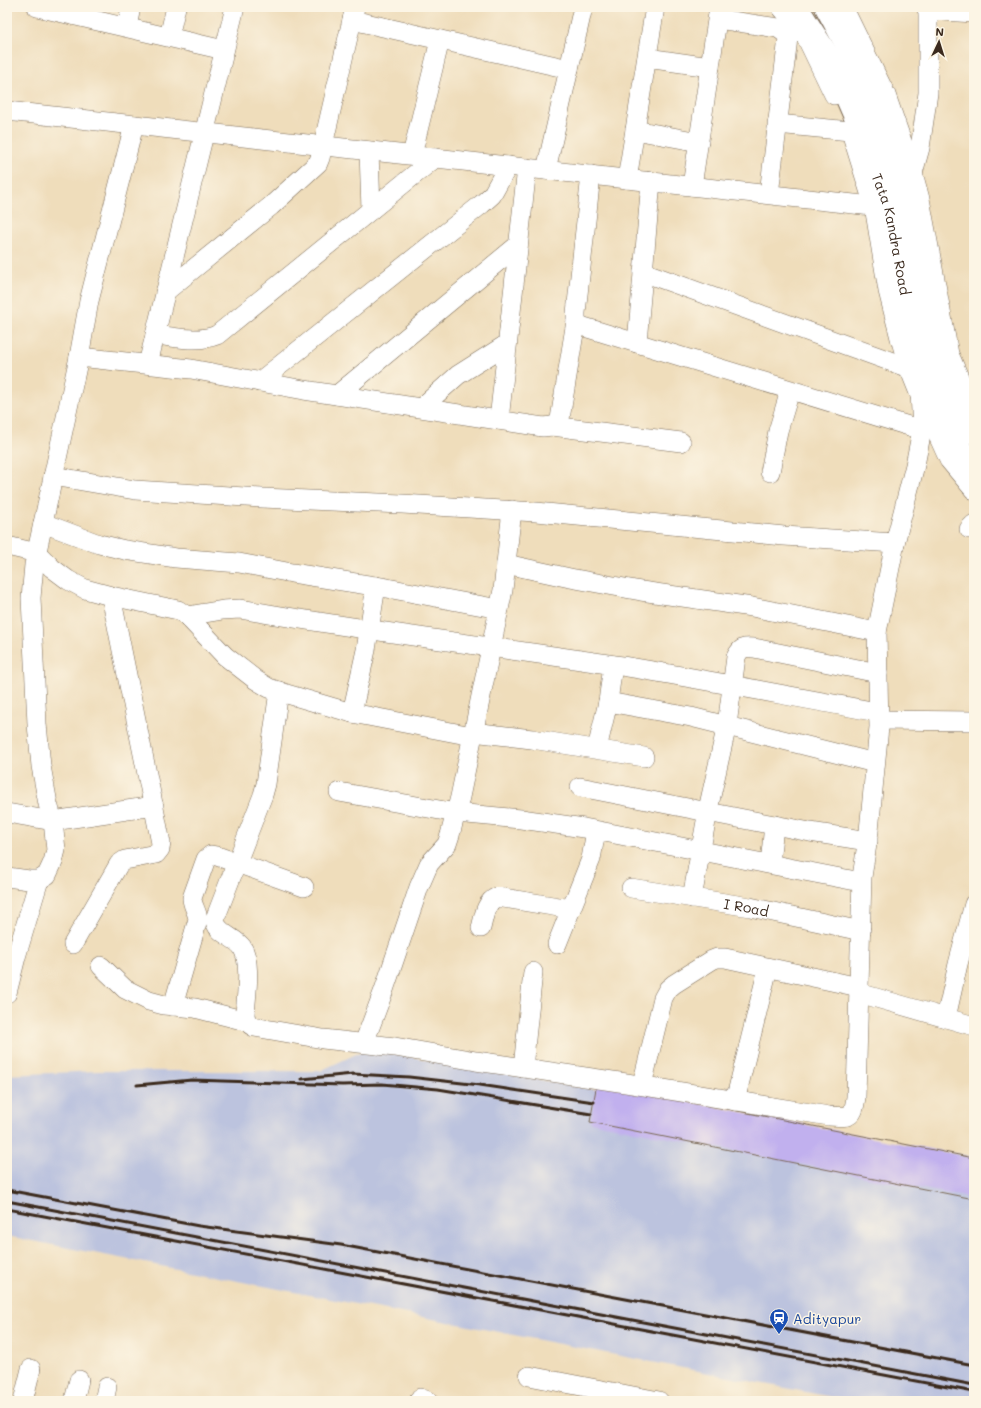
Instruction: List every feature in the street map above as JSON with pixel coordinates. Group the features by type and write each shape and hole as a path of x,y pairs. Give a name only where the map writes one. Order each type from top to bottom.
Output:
{"main road":[{"name":"Tata Kandra Road","path":"797,7 829,57 858,124 889,204 920,272 934,357 958,413 974,433"},
{"name":"Tata Kandra Road","path":"826,7 848,48 876,118 914,363 936,409 954,441 974,465"}],"street":[{"path":"37,7 224,50"},
{"path":"127,27 131,7"},
{"path":"169,37 176,7"},
{"path":"148,364 203,133 235,7"},
{"path":"546,170 583,7"},
{"path":"627,179 655,7"},
{"path":"781,7 806,37 832,88 850,131 889,204"},
{"path":"844,7 886,95 913,172 920,199 949,354 966,393 974,407"},
{"path":"889,204 913,172 920,148 928,93 928,9 974,14"},
{"path":"692,186 718,13 778,28 786,34 788,38 769,194"},
{"path":"165,292 272,206 318,163 354,14 440,40 569,69"},
{"path":"412,155 440,40"},
{"path":"647,58 710,67"},
{"path":"7,112 692,186 889,204"},
{"path":"777,124 850,131"},
{"path":"7,993 11,956 39,880 47,874 53,862 56,850 53,821 48,804 41,766 37,724 31,598 37,553 79,357 89,300 134,125"},
{"path":"635,130 699,142"},
{"path":"369,151 371,210"},
{"path":"155,335 198,339 209,338 217,335 436,158"},
{"path":"259,382 482,204 492,195 508,166"},
{"path":"499,420 527,168"},
{"path":"79,357 191,369 337,395 543,427 559,424 576,321 591,175"},
{"path":"637,343 650,181"},
{"path":"337,395 518,245"},
{"path":"102,966 125,989 156,1004 194,1008 246,1021 254,1027 323,1039 395,1047 476,1061 642,1085 829,1116 848,1116 852,1114 855,1109 856,1097 862,882 868,841 878,716 877,632 895,543 916,465 922,430 920,398 914,363 643,272"},
{"path":"576,321 581,326 790,391 922,430"},
{"path":"422,407 458,375 507,344"},
{"path":"770,472 778,431 790,391"},
{"path":"920,398 949,460 974,490"},
{"path":"552,426 680,442"},
{"path":"53,476 135,490 262,498 512,510 784,536 895,543"},
{"path":"364,1043 384,990 419,887 429,864 447,844 456,813 503,590 512,510"},
{"path":"43,523 99,544 125,550 176,558 239,563 376,586 499,609"},
{"path":"7,546 37,553 52,568 68,580 85,589 178,610 187,616 225,656 269,688 352,713 472,734 532,738 644,757"},
{"path":"506,564 577,580 752,607 877,632"},
{"path":"352,713 369,630 376,586"},
{"path":"73,944 119,864 125,860 156,854 160,849 161,843 111,596"},
{"path":"187,616 223,610 240,609 369,630 613,665 732,685 878,716 974,721"},
{"path":"692,898 700,851 727,725 736,657 740,649 744,647 878,672"},
{"path":"597,749 608,702 613,665"},
{"path":"246,1021 245,1015 248,975 245,954 242,947 218,928 214,920 258,810 266,784 279,691"},
{"path":"608,702 727,725 875,762"},
{"path":"580,787 810,832 868,841"},
{"path":"339,792 456,813 521,819 596,831 862,882"},
{"path":"7,814 53,821 154,806"},
{"path":"770,864 774,825"},
{"path":"557,944 591,859 596,831"},
{"path":"173,1006 198,919 192,903 192,898 206,859 211,856 217,856 304,887"},
{"path":"7,877 39,880"},
{"name":"I Road","path":"631,888 750,907 861,931"},
{"path":"481,928 488,903 497,897 571,909"},
{"path":"946,1018 958,964 974,904"},
{"path":"642,1085 663,998 668,989 712,960 718,958 768,968 859,990 974,1026"},
{"path":"735,1101 768,968"},
{"path":"523,1068 533,972"},
{"path":"23,1401 31,1369"},
{"path":"529,1376 658,1401"},
{"path":"74,1401 79,1380"}],"shaded area":[{"path":"367,1049 974,1157 974,1401 852,1401 7,1236 7,1075 97,1071 320,1071"}],"building":[{"path":"597,1083 974,1158 974,1199 590,1122"}],"railway":[{"path":"302,1079 353,1074 409,1077 480,1085 594,1102"},
{"path":"137,1085 192,1080 342,1085 382,1084 438,1089 591,1114"},
{"path":"7,1190 199,1226 341,1245 974,1365"},
{"path":"7,1201 974,1385"},
{"path":"7,1209 974,1392"}],"place":[{"name":"Adityapur","path":"779,1335"}]}
